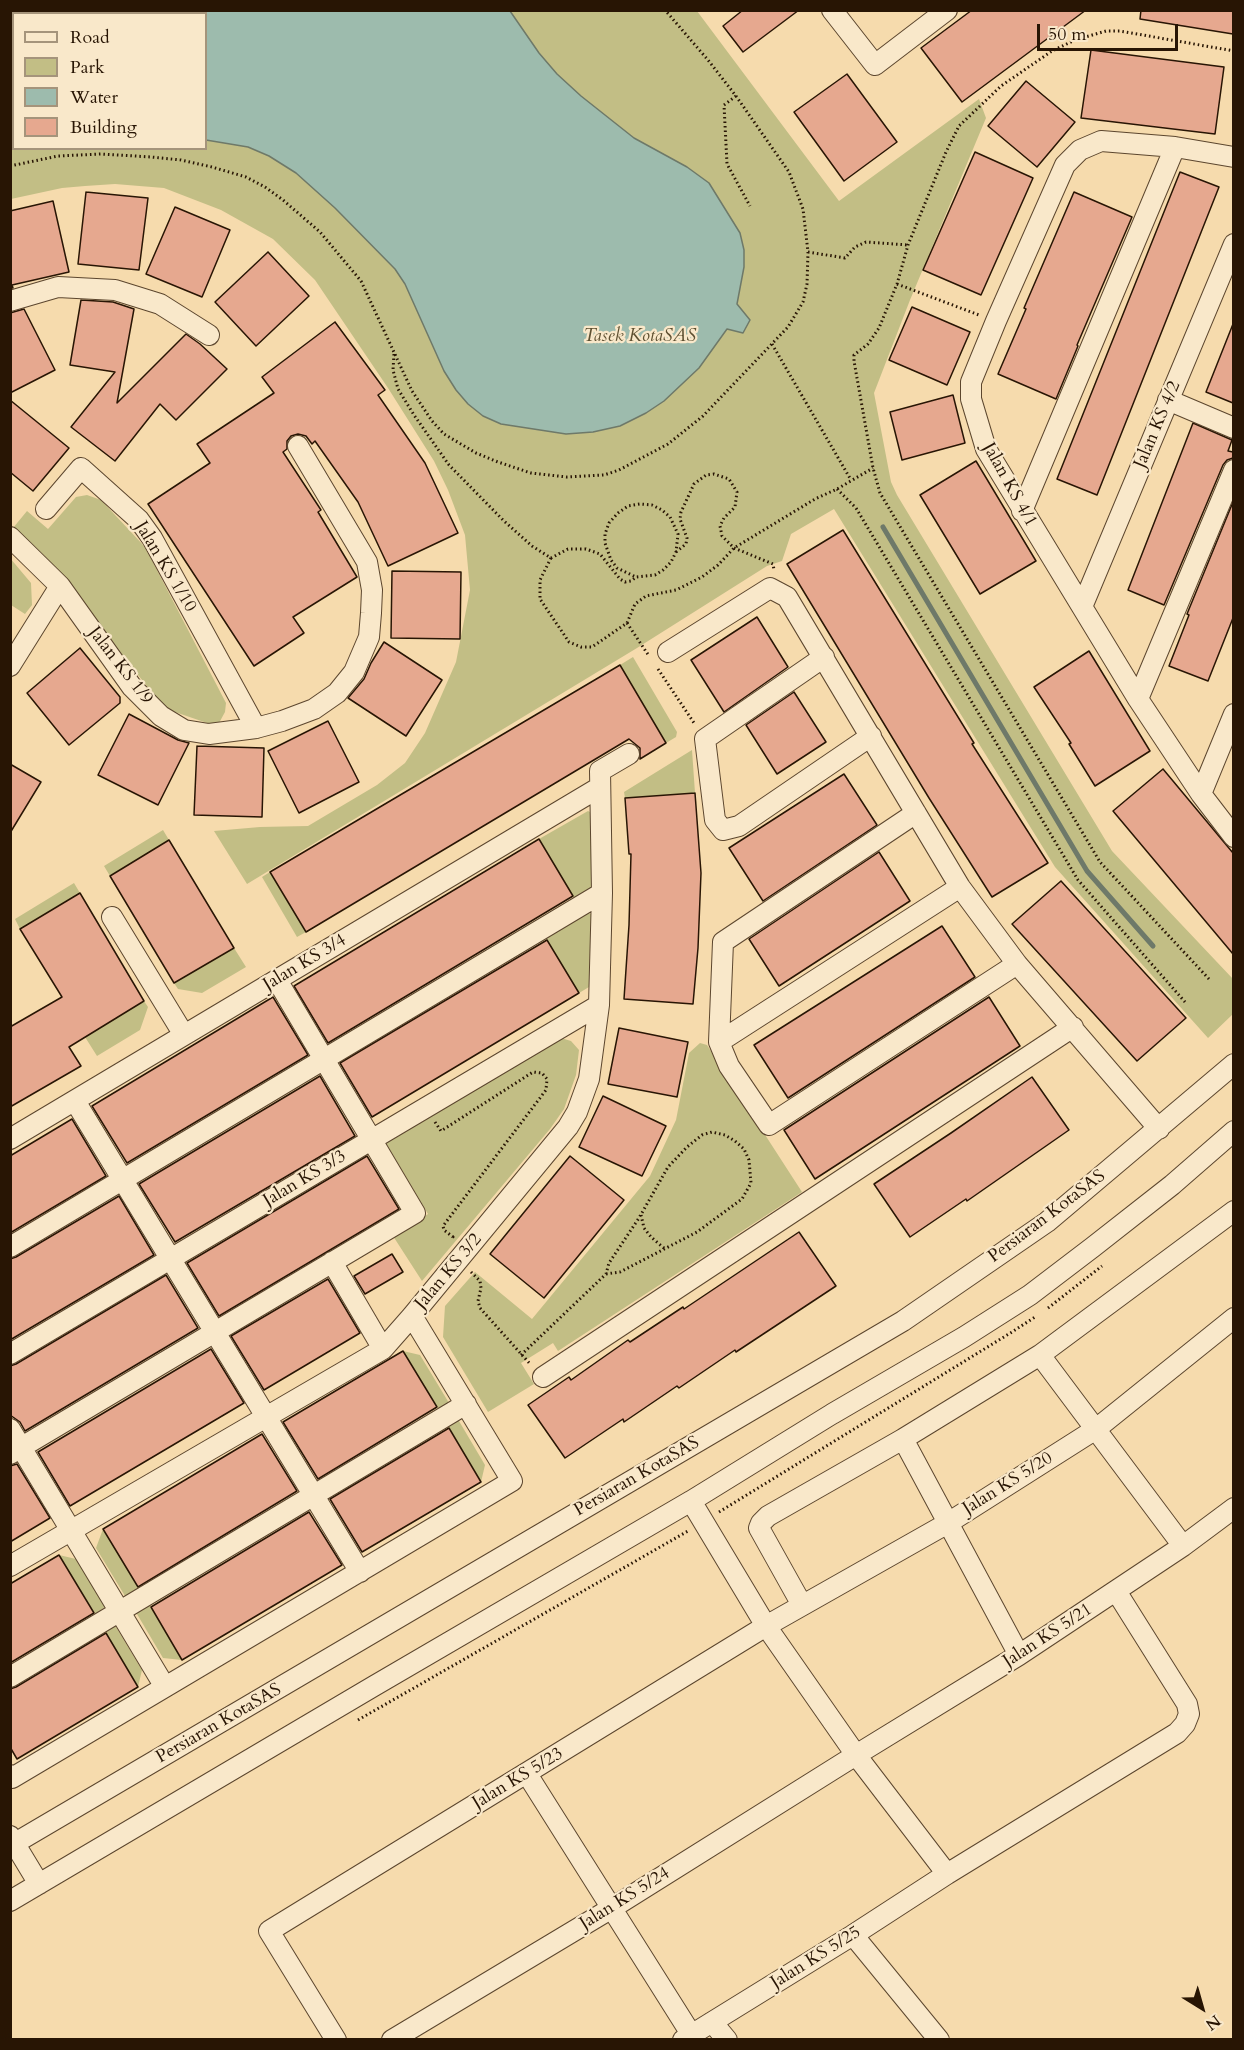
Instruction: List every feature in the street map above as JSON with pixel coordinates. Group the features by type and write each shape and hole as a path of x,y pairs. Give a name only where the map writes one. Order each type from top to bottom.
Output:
{"street":[{"path":"832,10 875,65 947,10"},
{"name":"Jalan KS 4/1","path":"1233,157 1175,147 1101,141 1080,150 1065,165 971,382 971,399 986,449 1138,699 1201,794 1233,837"},
{"path":"1022,511 1175,147"},
{"name":"Jalan KS 4/2","path":"1082,607 1233,244"},
{"path":"10,301 58,287 115,290 160,304 209,335"},
{"path":"1168,400 1233,428"},
{"name":"Jalan KS 1/9","path":"10,537 60,586 132,687 161,716 184,730 209,734 256,728 282,721 314,709 337,693 354,672 369,637 372,590 367,562 298,446"},
{"name":"Jalan KS 1/10","path":"46,509 81,468 139,520 152,538 256,728"},
{"path":"1138,699 1233,470"},
{"path":"10,666 60,586"},
{"path":"668,652 770,588 787,597 960,887 1017,964 1159,1129"},
{"path":"824,657 705,739 715,820 723,830 739,826 871,736"},
{"path":"1201,794 1233,714"},
{"path":"600,787 600,771 629,754"},
{"name":"Jalan KS 3/2","path":"10,1566 383,1349 458,1262 568,1127 577,1112 589,1079 599,1005 602,893 600,787"},
{"name":"Jalan KS 3/4","path":"10,1139 600,787"},
{"path":"916,813 723,942 718,1042 729,1066 769,1125 1017,964"},
{"path":"718,1042 960,887"},
{"path":"10,1247 602,893"},
{"path":"112,916 184,1035"},
{"path":"16,1451 416,1213 277,980"},
{"name":"Jalan KS 3/3","path":"11,1353 599,1005"},
{"path":"543,1377 1073,1027"},
{"name":"Persiaran KotaSAS","path":"12,1842 903,1321 1047,1222 1233,1064"},
{"path":"75,1101 360,1572"},
{"path":"10,1901 692,1501 832,1414 964,1337 1030,1295 1172,1185 1233,1131"},
{"path":"802,1605 759,1528 761,1522 1040,1355 1233,1211"},
{"path":"332,1262 383,1349"},
{"path":"11,1777 512,1480 412,1316"},
{"name":"Jalan KS 5/20","path":"766,1626 948,1522 1096,1429 1233,1318"},
{"path":"1040,1355 1183,1546"},
{"path":"10,1677 466,1404"},
{"path":"10,1429 16,1451 70,1531 165,1687"},
{"path":"903,1439 1020,1655"},
{"path":"692,1501 766,1626 856,1755 947,1874"},
{"name":"Jalan KS 5/21","path":"856,1755 1020,1655 1183,1546 1233,1508"},
{"name":"Jalan KS 5/25","path":"687,2037 1177,1732 1185,1724 1189,1714 1186,1704 1116,1591"},
{"name":"Jalan KS 5/23","path":"336,2040 269,1931 766,1626"},
{"name":"Jalan KS 5/24","path":"392,2040 612,1908 856,1755"},
{"path":"527,1774 612,1908 687,2037"},
{"path":"12,1842 39,1884"},
{"path":"853,1935 939,2040"},
{"path":"712,2022 727,2040"}],"path":[{"path":"10,166 58,156 102,154 182,160 246,177 283,200 341,254 361,281 421,406 444,434 457,443 498,462 531,472 567,477 589,477 619,470 668,444 703,416 788,327 802,302 807,284 808,252 803,209 796,187 780,158 736,96 665,10"},
{"path":"1209,979 1100,862 880,493 873,468 854,355 868,344 879,328 897,284 908,245 959,126 1001,86 1052,51 1087,35 1106,31 1120,31 1233,51"},
{"path":"736,96 724,105 726,164 750,206"},
{"path":"808,252 845,258 855,247 866,242 908,245"},
{"path":"897,284 996,321"},
{"path":"772,344 851,481"},
{"path":"395,352 393,370 398,389 449,465 503,520 532,546 550,558"},
{"path":"636,577 617,568 611,560 605,543 605,534 609,523 628,506 652,505 670,517 678,534 676,552 671,562 663,570 655,575 636,577 628,582 620,579 600,554 580,548 568,549 550,558 540,580 540,599 569,642 581,647 592,647 627,623 635,604 646,596 676,590 702,577 718,565 734,548 815,499 873,468"},
{"path":"676,552 683,548 687,538 680,519 694,484 706,475 714,474 729,479 737,492 735,507 724,518 720,528 722,536 734,548 773,564 776,575 770,588"},
{"path":"837,489 856,508 1078,880 1185,1002"},
{"path":"627,623 705,739"},
{"path":"426,1108 441,1131 533,1072 542,1073 548,1083 546,1090 443,1226 444,1230 453,1237 442,1250 480,1281 478,1300 480,1308 543,1377"},
{"path":"521,1355 606,1274 609,1263 677,1156 702,1135 712,1132 725,1135 744,1149 749,1160 751,1183 741,1199 697,1232 620,1272 606,1274"},
{"path":"641,1215 644,1228 651,1238 665,1249"}],"green space":[{"name":"Tasek KotaSAS","path":"10,11 697,11 839,201 979,99 986,118 874,393 891,482 1112,851 1233,979 1233,1014 1208,1038 1055,867 834,509 791,534 782,561 767,566 637,648 247,884 214,831 308,826 377,785 405,763 425,733 456,662 470,590 465,535 434,461 388,388 315,280 273,239 221,210 164,188 115,184 62,188 11,199"},
{"path":"87,495 101,500 145,547 226,703 225,712 219,723 213,725 169,710 161,704 71,590 13,528 27,511 48,529 76,497"},
{"path":"10,558 31,583 32,605 25,614 11,605"},
{"path":"633,657 677,732 676,737 666,743 620,665"},
{"path":"692,750 695,793 625,798 624,792"},
{"path":"588,811 594,814 592,887 574,898 539,839"},
{"path":"163,830 169,840 110,876 104,866"},
{"path":"270,872 306,932 297,937 262,877"},
{"path":"74,883 80,893 20,929 15,919"},
{"path":"584,911 591,914 589,987 579,993 543,935"},
{"path":"234,948 246,967 202,993 178,989 174,983"},
{"path":"144,1001 148,1007 140,1030 97,1056 85,1037"},
{"path":"561,1038 571,1041 579,1050 576,1075 564,1109 550,1129 422,1281 393,1236 428,1214 384,1140"},
{"path":"700,1043 707,1045 802,1192 558,1351 553,1343 521,1363 534,1384 488,1412 443,1337 445,1306 475,1272 532,1319 650,1176 676,1120 689,1053"},
{"path":"403,1351 420,1355 449,1403 439,1409"},
{"path":"456,1416 485,1465 481,1482 446,1422"},
{"path":"103,1529 139,1588 125,1596 96,1548"},
{"path":"59,1555 76,1559 105,1607 95,1614"},
{"path":"147,1601 182,1660 163,1658 134,1609"},
{"path":"113,1622 142,1670 138,1687 103,1628"}],"water":[{"path":"11,10 510,11 539,53 581,96 634,138 687,167 709,183 740,233 744,250 744,267 737,304 750,320 743,333 727,329 699,368 664,401 620,426 593,432 566,434 501,424 483,416 468,404 444,371 405,284 395,269 335,208 296,173 269,156 248,147 207,140 207,12 12,12 11,136"}],"building":[{"path":"743,10 799,10 743,52 723,26"},
{"path":"972,10 1086,10 962,102 921,48"},
{"path":"1141,10 1233,10 1233,34 1140,19"},
{"path":"1091,50 1224,67 1215,134 1081,118"},
{"path":"847,74 897,142 844,181 794,112"},
{"path":"1026,81 1075,122 1037,167 988,126"},
{"path":"975,152 1033,178 981,295 923,270"},
{"path":"1180,172 1219,187 1097,495 1057,479"},
{"path":"86,192 148,198 139,270 78,264"},
{"path":"1074,192 1132,217 1056,399 998,374"},
{"path":"53,201 69,272 12,285 13,288 10,288 10,211"},
{"path":"175,207 230,230 202,297 146,274"},
{"path":"268,252 309,296 256,346 215,302"},
{"path":"81,300 113,302 134,309 117,403 186,334 227,369 176,420 160,404 115,461 71,427 115,372 70,365"},
{"path":"912,307 970,332 947,385 889,360"},
{"path":"24,309 55,370 10,393 10,313"},
{"path":"335,322 385,390 378,395 425,463 458,533 388,566 358,502 315,441 312,444 306,436 298,434 291,436 287,441 287,449 283,452 321,510 318,512 357,577 293,617 304,633 254,666 148,504 210,463 197,444 274,393 262,377"},
{"path":"1233,324 1233,403 1206,392"},
{"path":"953,395 965,443 902,460 890,412"},
{"path":"10,400 69,448 33,491 10,472"},
{"path":"1193,423 1232,440 1228,451 1233,452 1233,458 1227,460 1223,465 1164,605 1128,590"},
{"path":"976,461 1036,561 980,594 920,495"},
{"path":"1233,502 1233,618 1208,681 1169,666 1189,615 1187,614"},
{"path":"843,530 974,743 972,744 1048,863 992,897 787,564"},
{"path":"392,571 461,572 460,639 391,638"},
{"path":"757,617 788,667 724,712 691,660"},
{"path":"384,642 442,680 406,736 348,698 364,679"},
{"path":"80,648 120,697 120,703 69,745 27,693"},
{"path":"1089,651 1150,751 1095,786 1069,744 1071,743 1034,687"},
{"path":"620,665 666,743 640,759 640,748 629,739 306,932 270,872"},
{"path":"794,692 826,742 777,774 746,725"},
{"path":"129,714 178,740 189,743 158,805 98,775"},
{"path":"328,721 359,782 299,813 268,751"},
{"path":"197,746 264,748 262,817 194,815"},
{"path":"10,764 41,782 10,833"},
{"path":"1163,769 1233,853 1233,954 1113,811"},
{"path":"844,774 877,825 763,901 729,848"},
{"path":"695,793 701,873 693,1004 624,999 631,854 629,854 625,798"},
{"path":"539,839 573,896 328,1043 294,986"},
{"path":"169,840 234,948 174,983 110,876"},
{"path":"879,852 910,901 779,986 749,939"},
{"path":"1061,881 1186,1018 1137,1061 1012,924"},
{"path":"80,893 144,1001 69,1047 81,1066 10,1107 10,1027 62,997 20,929"},
{"path":"942,926 975,977 788,1098 754,1045"},
{"path":"547,940 579,993 372,1117 340,1063"},
{"path":"273,997 308,1055 127,1163 92,1106"},
{"path":"989,997 1020,1046 815,1179 784,1130"},
{"path":"619,1028 688,1042 677,1097 608,1084"},
{"path":"320,1076 355,1136 175,1242 139,1184"},
{"path":"1032,1077 1069,1130 967,1201 966,1199 910,1237 874,1184"},
{"path":"603,1096 666,1126 642,1176 579,1147"},
{"path":"72,1119 106,1176 10,1233 10,1156"},
{"path":"367,1156 399,1209 219,1316 187,1263"},
{"path":"570,1156 624,1200 544,1298 490,1254"},
{"path":"119,1196 154,1255 10,1340 10,1259"},
{"path":"799,1232 836,1286 736,1352 735,1350 679,1388 677,1386 624,1422 623,1419 565,1458 528,1405 569,1377 571,1380 628,1340 630,1342 683,1307 684,1309"},
{"path":"392,1254 403,1272 365,1294 354,1276"},
{"path":"166,1275 198,1328 25,1431 20,1422 10,1415 10,1366"},
{"path":"328,1279 360,1333 264,1390 231,1336"},
{"path":"211,1349 244,1403 70,1506 38,1452"},
{"path":"403,1351 437,1407 318,1479 283,1422"},
{"path":"449,1428 481,1482 362,1552 330,1499"},
{"path":"262,1434 297,1491 138,1587 103,1529"},
{"path":"17,1464 50,1518 10,1542 10,1466"},
{"path":"309,1512 342,1565 182,1660 151,1607"},
{"path":"59,1555 94,1613 10,1663 10,1584"},
{"path":"106,1633 138,1687 17,1759 10,1747 10,1689"}],"waterway":[{"path":"883,527 1087,871 1153,946"}]}
